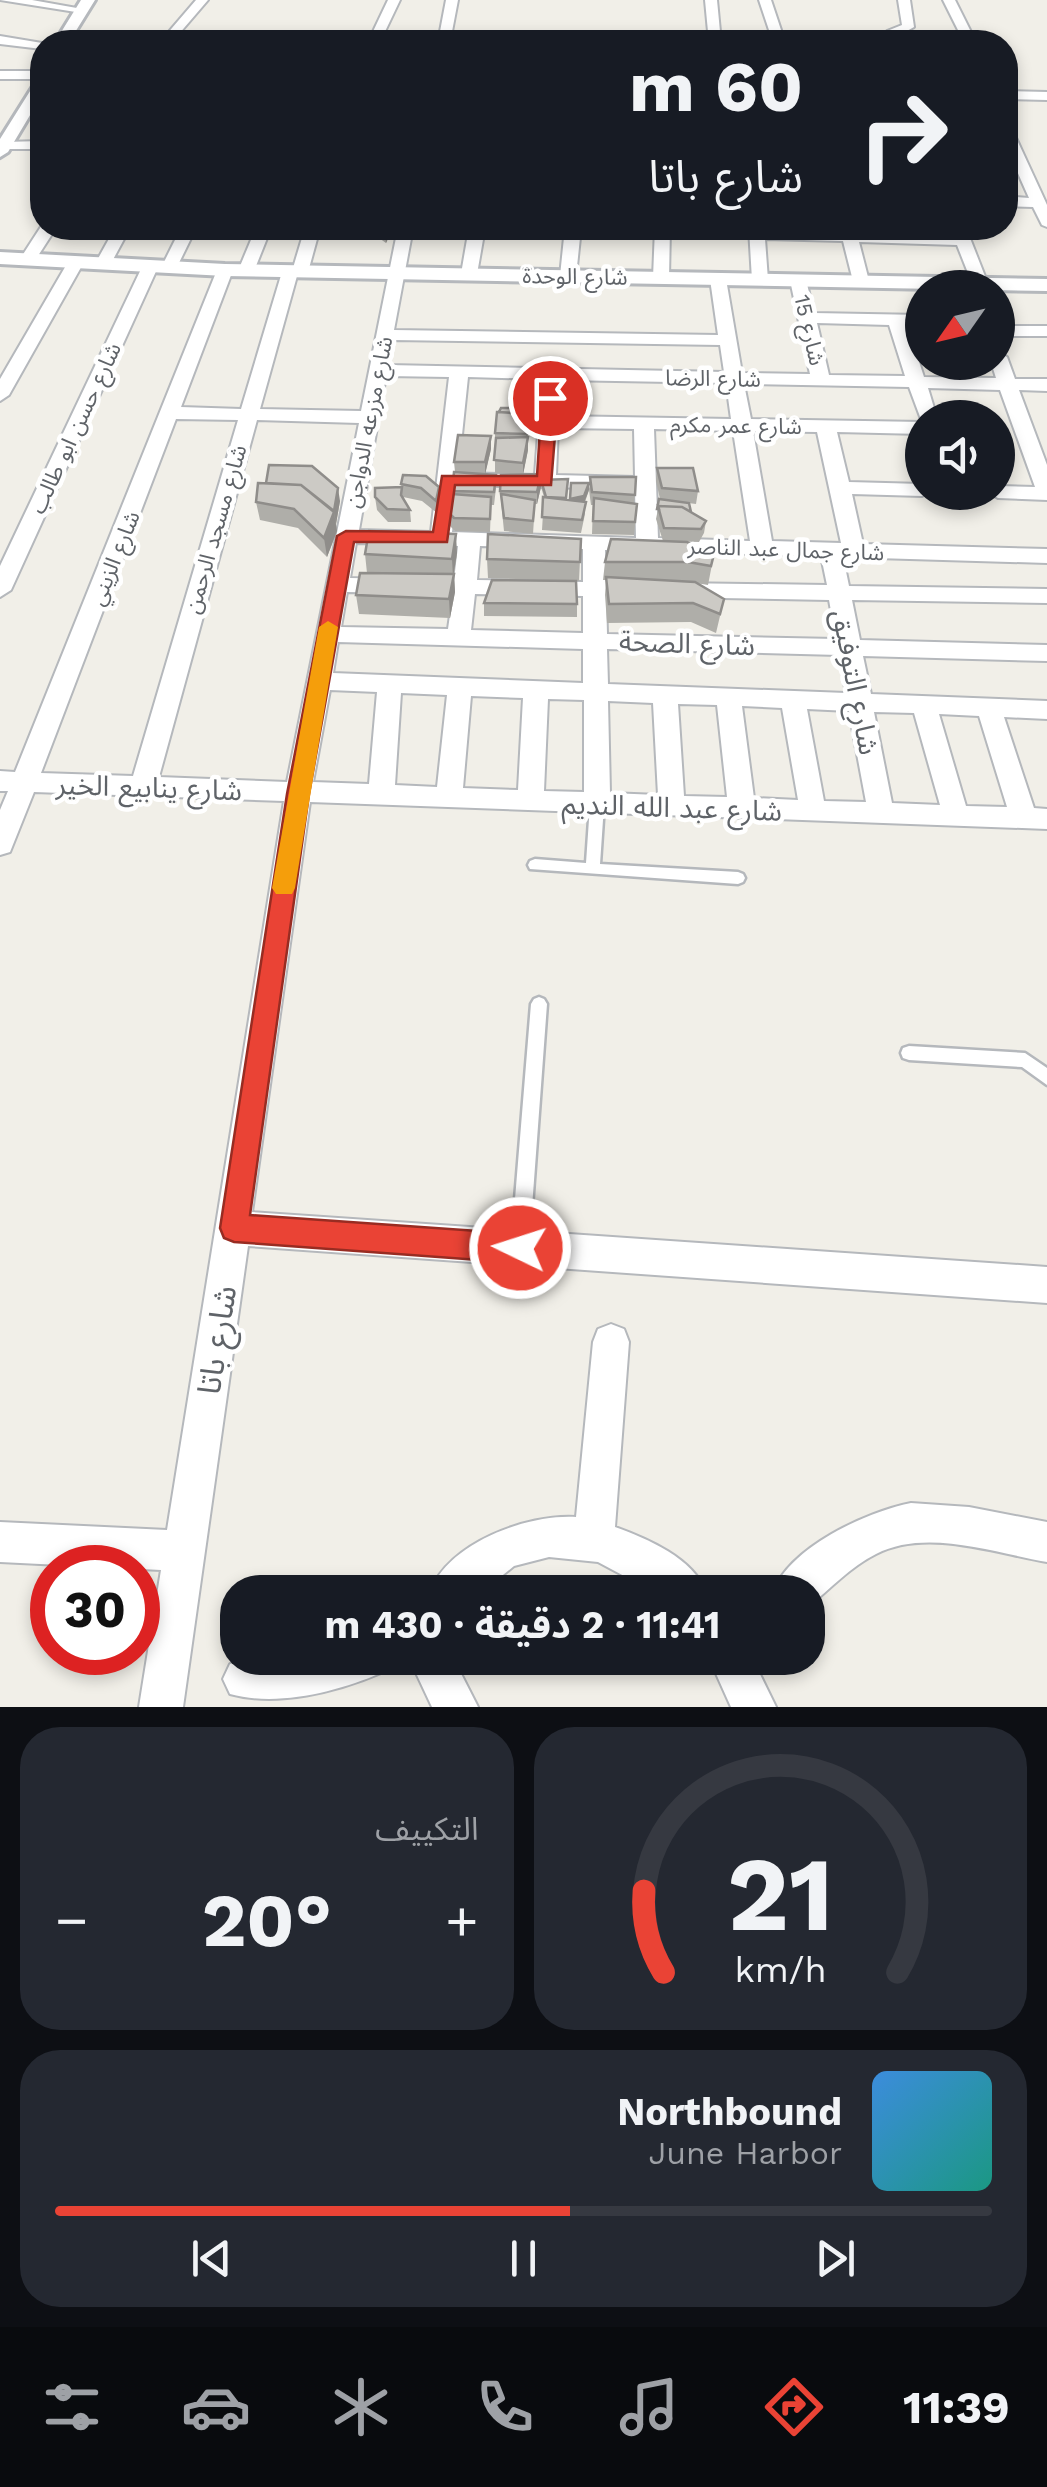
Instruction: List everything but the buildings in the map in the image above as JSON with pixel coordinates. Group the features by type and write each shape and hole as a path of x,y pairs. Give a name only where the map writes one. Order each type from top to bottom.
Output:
{"street":[{"path":"6,0 85,5 70,30"},
{"path":"176,30 202,0"},
{"path":"380,30 394,0"},
{"path":"446,30 452,0"},
{"path":"711,0 714,30"},
{"path":"766,0 775,30"},
{"path":"901,30 908,27 904,0"},
{"path":"949,0 964,30"},
{"path":"54,24 72,27"},
{"path":"0,40 30,44"},
{"path":"0,74 30,75"},
{"path":"1018,95 1047,96"},
{"path":"2,149 30,114"},
{"path":"2,149 30,147"},
{"path":"1018,169 1023,185 1047,222"},
{"path":"1023,185 1047,186"},
{"path":"1018,202 1037,203"},
{"path":"28,259 40,240"},
{"path":"103,264 116,240"},
{"name":"شارع حسن ابو طالب","path":"0,590 160,267 179,240"},
{"name":"شارع الزيني","path":"0,844 12,782 236,270 256,240"},
{"name":"شارع مسجد الرحمن","path":"143,786 248,414 307,240"},
{"name":"شارع مزرعه الدواجن","path":"298,794 403,240"},
{"path":"469,274 475,240"},
{"path":"568,276 572,240"},
{"path":"661,278 662,240"},
{"path":"757,240 760,280"},
{"path":"851,240 861,281"},
{"path":"962,240 969,270"},
{"name":"شارع الوحدة","path":"1,259 295,272 905,283"},
{"path":"3,384 76,262"},
{"path":"718,279 762,548"},
{"name":"شارع 15","path":"798,280 821,380"},
{"name":"شارع الوحدة","path":"1015,285 1047,285"},
{"path":"807,318 905,319"},
{"path":"896,319 922,400"},
{"path":"1015,331 1047,332"},
{"path":"385,335 728,340"},
{"name":"شارع الرضا","path":"378,370 1047,386"},
{"path":"441,538 459,372"},
{"path":"545,481 552,374"},
{"path":"1007,380 1047,493 1015,492"},
{"path":"172,413 368,417"},
{"name":"شارع عمر مكرم","path":"549,422 905,428"},
{"path":"644,424 647,545"},
{"name":"شارع التوفيق","path":"826,426 841,488 840,593 881,814"},
{"path":"448,480 645,483"},
{"path":"841,488 905,490"},
{"name":"شارع جمال عبد الناصر","path":"346,536 1047,556"},
{"path":"459,637 470,539"},
{"path":"594,543 597,805"},
{"path":"336,586 1047,596"},
{"name":"شارع الصحة","path":"327,634 1047,654"},
{"path":"318,681 1047,710"},
{"path":"381,797 390,683"},
{"path":"449,800 460,686"},
{"path":"530,802 536,689"},
{"path":"665,694 672,808"},
{"path":"728,697 742,808"},
{"path":"793,700 813,811"},
{"path":"924,704 956,816"},
{"path":"989,708 1035,819"},
{"name":"شارع ينابيع الخير","path":"12,782 298,794"},
{"name":"شارع عبد الله النديم","path":"298,794 1035,819"},
{"name":"شارع باتا","path":"161,1707 298,794"},
{"path":"234,1228 1047,1285"},
{"path":"594,1540 612,1342"},
{"path":"811,1575 857,1538 893,1524 932,1521 1047,1542"},
{"path":"471,1575 498,1553 529,1539 561,1536 594,1540 630,1551 662,1575"},
{"path":"0,1542 184,1551"},
{"path":"245,1679 323,1675"},
{"path":"439,1675 456,1707"},
{"path":"738,1675 754,1707"}],"lane":[{"path":"593,869 597,805"},
{"path":"534,865 738,878"},
{"path":"520,1248 539,1004"},
{"path":"909,1053 1025,1060 1047,1078"}],"slow traffic":[{"path":"284,888 328,627"}],"route":[{"path":"520,1248 234,1228 298,794 346,536 441,538 448,480 545,481 550,398"}]}
